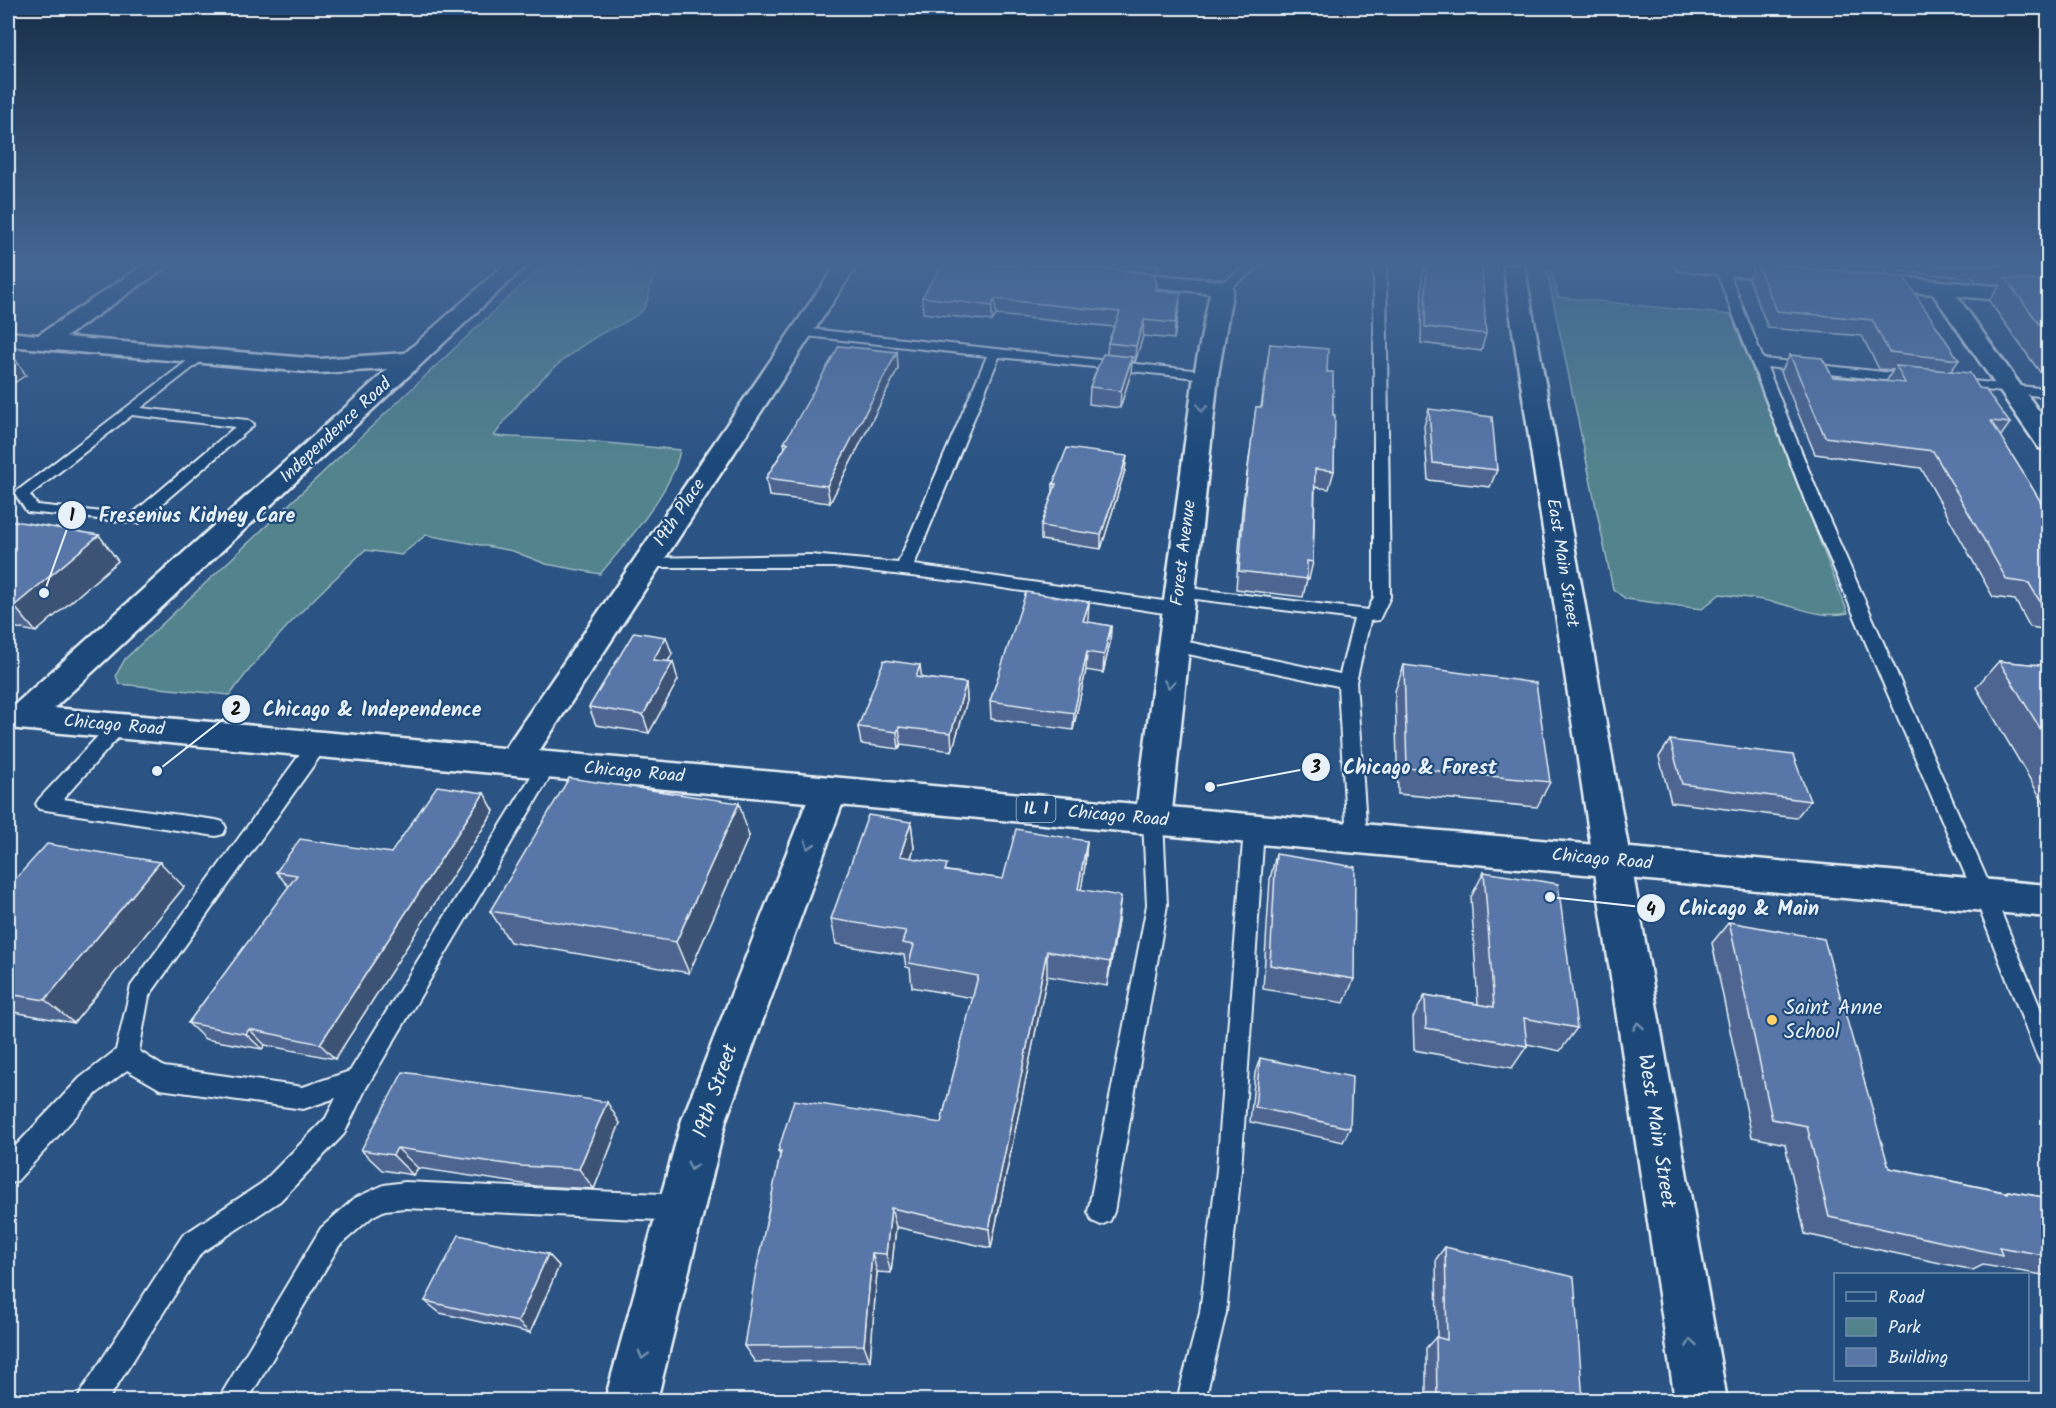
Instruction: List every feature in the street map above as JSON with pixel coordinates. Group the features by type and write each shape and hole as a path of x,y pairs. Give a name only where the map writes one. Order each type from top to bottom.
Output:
{"street":[{"path":"43,342 60,331"},
{"name":"Independence Road","path":"15,717 445,331"},
{"name":"Forest Avenue","path":"1153,820 1206,375 1214,331"},
{"name":"East Main Street","path":"1524,331 1611,861"},
{"path":"1970,331 2049,442"},
{"name":"19th Place","path":"531,763 647,563 801,332"},
{"path":"8,339 319,366 413,360"},
{"path":"319,366 381,390"},
{"name":"Chicago Road","path":"15,717 2049,901"},
{"name":"19th Street","path":"631,1401 704,1120 830,791"},
{"name":"West Main Street","path":"1611,861 1701,1401"}],"lane":[{"path":"647,563 703,564 774,559 832,561 1179,600 1373,616 1383,597 1381,331"},
{"path":"1746,331 1814,503 1984,895 2049,1054"},
{"path":"801,332 1206,375"},
{"path":"904,569 994,354"},
{"path":"130,411 247,424 134,520 32,509 22,494 200,356"},
{"path":"1758,362 2049,393"},
{"path":"1357,838 1347,682 1363,615"},
{"path":"1174,645 1347,682"},
{"path":"118,726 46,804 216,828"},
{"path":"8,1172 88,1086 126,1056 139,993 318,744"},
{"path":"92,1401 192,1244 271,1192 335,1126 531,763"},
{"path":"1101,1212 1156,905 1153,820"},
{"path":"1191,1401 1213,1313 1227,1182 1254,829"},
{"path":"126,1056 160,1077 303,1098 358,1080"},
{"path":"232,1401 330,1237 364,1208 384,1198 405,1195 681,1208"}],"green space":[{"path":"473,331 607,331 567,357 540,380 494,436 586,441 680,450 676,465 659,498 635,532 600,574 546,564 513,551 426,535 401,555 365,550 277,638 230,695 119,684 116,675 125,659"},
{"path":"1559,331 1737,331 1848,613 1829,615 1767,601 1720,594 1702,609 1626,599 1613,589"}],"building":[{"path":"1113,331 1141,331 1136,346 1108,343"},
{"path":"1457,331 1486,331 1486,334"},
{"path":"1878,331 1940,331 1959,360 1889,352"},
{"path":"1270,344 1328,349 1327,372 1333,372 1334,471 1315,469 1313,562 1307,561 1307,579 1239,571 1245,492 1256,407 1262,407"},
{"path":"839,346 897,352 827,486 766,478 788,443 784,443"},
{"path":"1103,354 1132,357 1121,391 1090,387"},
{"path":"1790,355 1822,358 1833,377 1905,383 1896,366 1970,373 1979,388 1985,389 2010,423 1991,421 2049,515 2049,610 2045,610 2029,583 2007,580 1933,451 1825,437"},
{"path":"1429,409 1492,417 1497,470 1433,463"},
{"path":"1067,448 1127,456 1101,535 1041,526 1056,484 1053,484"},
{"path":"8,520 99,535 14,606 8,604"},
{"path":"1026,592 1089,602 1083,621 1111,626 1104,655 1087,652 1074,713 990,701"},
{"path":"634,632 666,637 653,660 673,662 643,715 589,707"},
{"path":"884,660 920,665 916,677 966,683 951,733 899,727 897,732 858,727"},
{"path":"1999,661 2049,666 2049,743"},
{"path":"1404,665 1536,683 1550,782 1407,768"},
{"path":"1670,740 1793,755 1810,801 1682,784"},
{"path":"569,778 739,803 676,942 490,911"},
{"path":"437,786 484,793 320,1044 249,1029 246,1034 188,1023 297,875 276,872 300,839 391,853"},
{"path":"868,815 911,822 900,856 947,864 945,871 1003,879 1016,829 1087,841 1078,889 1121,896 1110,962 1047,951 989,1229 891,1208 886,1254 872,1253 864,1345 744,1346 755,1276 781,1151 778,1151 794,1100 941,1123 978,976 909,963 914,945 902,943 906,931 831,919"},
{"path":"47,844 160,862 45,1000 8,994 8,887"},
{"path":"1276,854 1355,867 1354,979 1270,965"},
{"path":"1484,872 1558,884 1577,1028 1524,1018 1527,1046 1426,1028 1425,995 1494,1007"},
{"path":"1729,922 1824,939 1889,1168 2008,1193 2008,1191 2049,1198 2049,1256 1999,1247 2002,1255 1829,1217 1807,1126 1772,1119"},
{"path":"1260,1058 1352,1077 1350,1128 1255,1107"},
{"path":"403,1072 607,1102 579,1169 520,1166 397,1148 393,1155 361,1150"},
{"path":"459,1235 548,1254 518,1322 425,1301"},
{"path":"1445,1247 1574,1277 1583,1401 1437,1401 1436,1337 1447,1340"},
{"path":"351,1395 371,1401 347,1401"}],"place":[{"name":"Fresenius Kidney Care","path":"44,593"},
{"name":"Chicago & Independence","path":"157,771"},
{"name":"Chicago & Forest","path":"1210,787"},
{"name":"Chicago & Main","path":"1550,897"},
{"name":"Saint Anne School","path":"1772,1020"}]}
